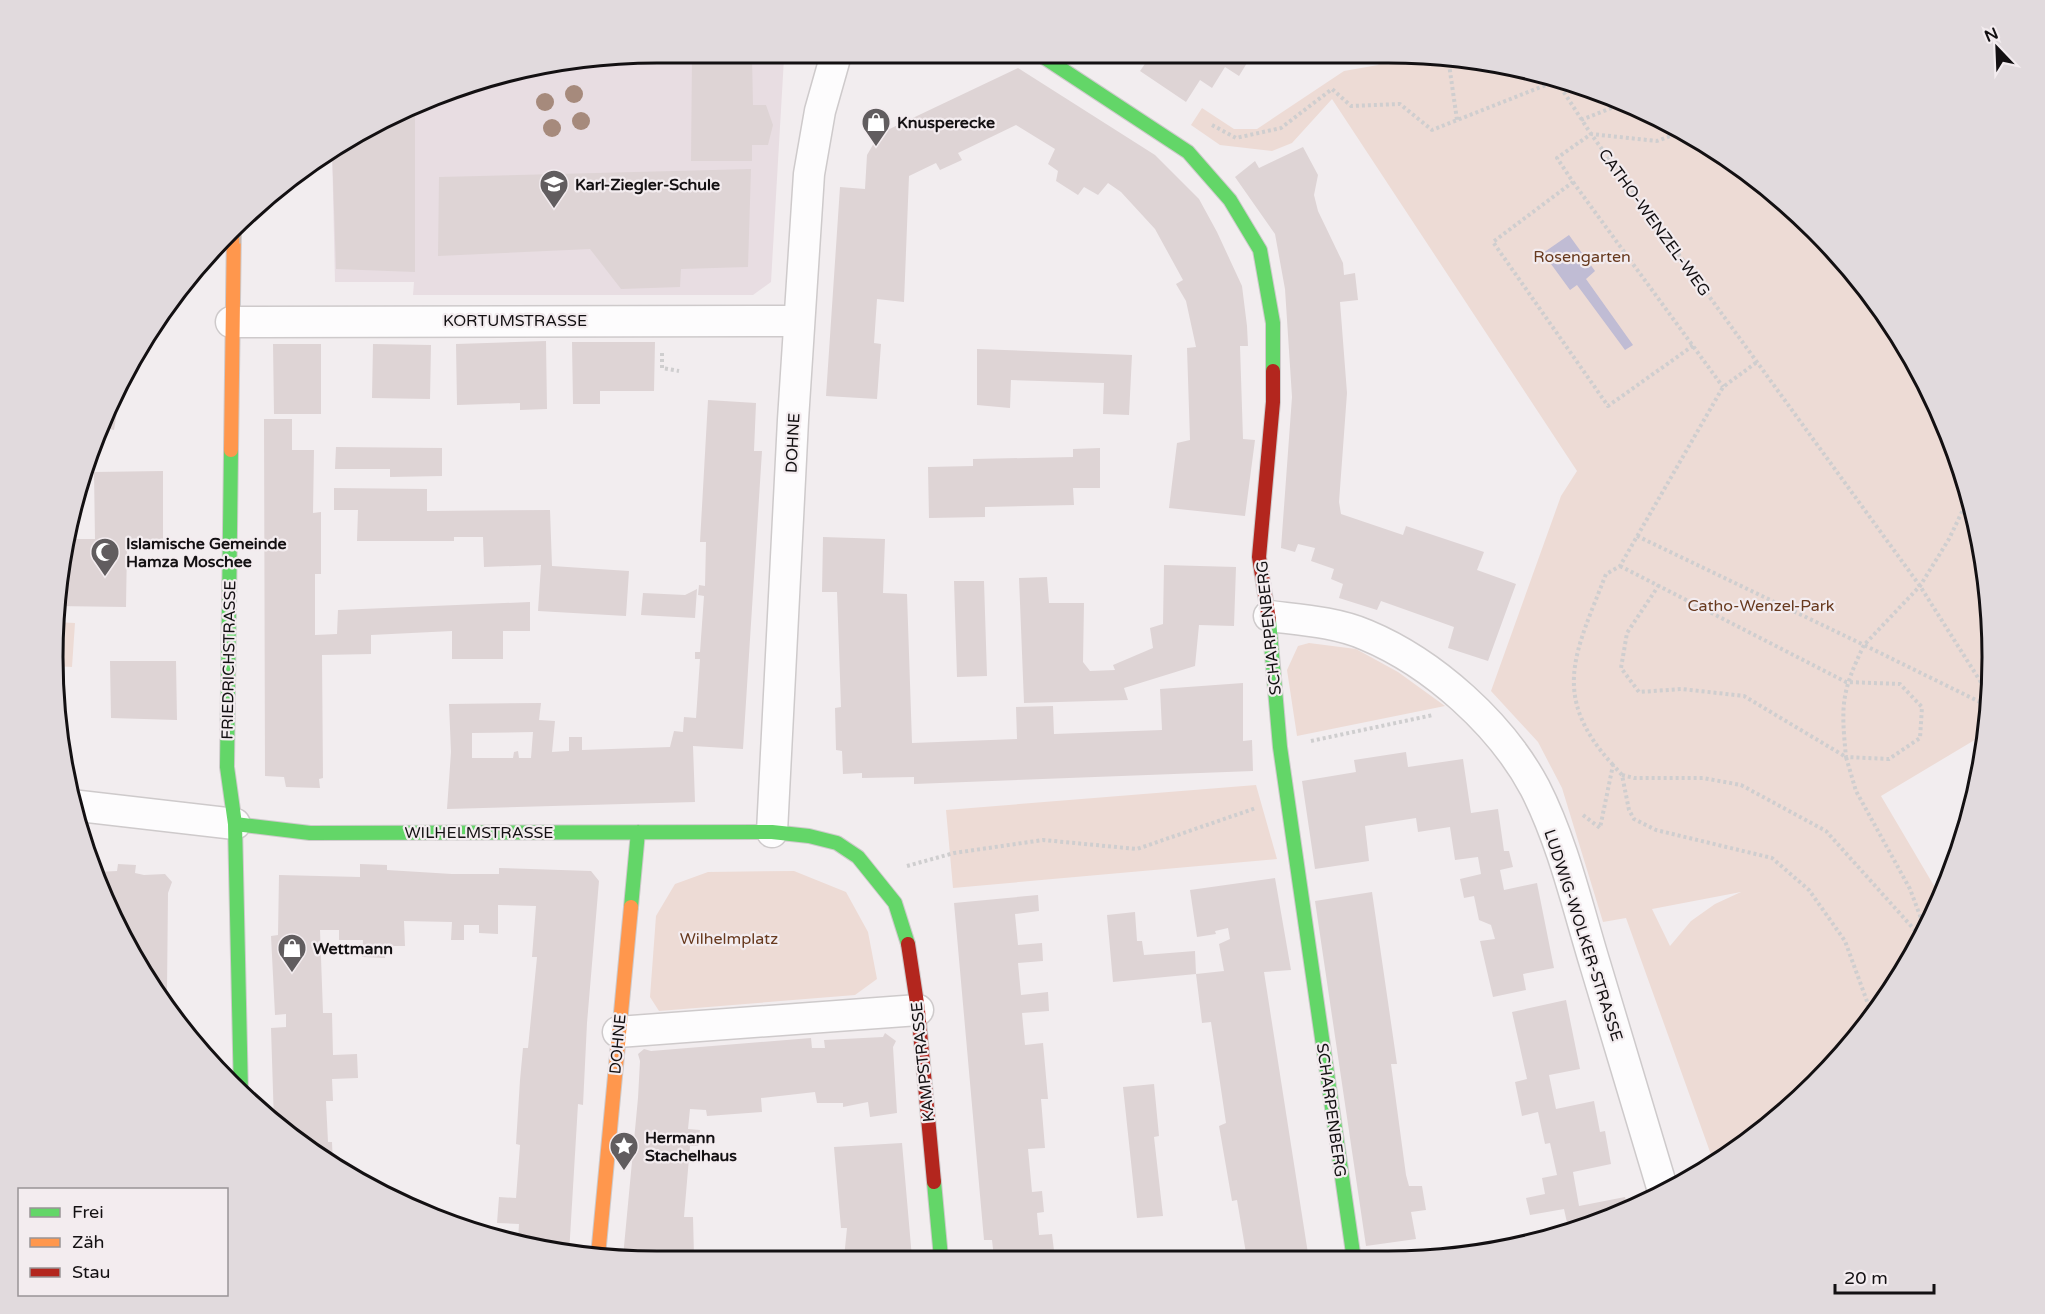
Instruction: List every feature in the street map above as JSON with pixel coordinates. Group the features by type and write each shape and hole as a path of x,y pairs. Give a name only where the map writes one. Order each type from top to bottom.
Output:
{"street":[{"name":"DOHNE","path":"772,832 809,174 820,111 834,63"},
{"name":"SCHARPENBERG","path":"1054,63 1188,152 1230,200 1260,250 1271,313 1273,402 1259,557 1269,616 1280,747 1353,1251"},
{"name":"FRIEDRICHSTRASSE","path":"234,241 227,767 235,824 241,1081"},
{"name":"KORTUMSTRASSE","path":"231,322 799,321"},
{"name":"LUDWIG-WOLKER-STRASSE","path":"1269,616 1320,622 1365,634 1414,661 1472,707 1505,741 1535,788 1563,855 1661,1184"},
{"name":"WILHELMSTRASSE","path":"82,807 310,833 772,832 809,836 837,843 858,857 875,875"},
{"name":"DOHNE","path":"599,1248 638,832"},
{"name":"KAMPSTRASSE","path":"875,875 895,903 908,943 918,1010 940,1251"},
{"path":"618,1032 918,1010"}],"path":[{"path":"1449,66 1457,120"},
{"name":"CATHO-WENZEL-WEG","path":"1188,152 1210,125 1236,138 1281,128 1332,89 1351,106 1400,104 1432,130 1544,84"},
{"name":"CATHO-WENZEL-WEG","path":"1562,89 1591,134 1920,586 1981,683"},
{"path":"1581,120 1613,107"},
{"path":"1672,136 1657,141 1591,134 1557,158 1694,345 1722,387"},
{"path":"1573,182 1493,242 1608,406 1694,345"},
{"path":"1757,362 1722,387 1620,566 1606,574 1577,648 1573,675 1574,703 1594,744 1622,775 1629,810 1634,819 1656,830 1772,858 1809,890 1845,941 1869,1006"},
{"path":"1921,919 1910,889 1856,791 1846,757 1842,713 1846,682 1864,645 1920,586 1949,539 1963,509"},
{"path":"1637,536 1980,702"},
{"path":"1620,566 1659,585 1846,682 1900,684 1922,707 1920,738 1888,759 1846,757 1744,696 1682,689 1639,692 1621,668 1627,633 1659,585"},
{"path":"1280,747 1472,707"},
{"path":"1580,813 1600,828 1613,765"},
{"path":"1622,775 1634,778 1703,778 1741,785 1826,831 1916,930"},
{"path":"875,875 954,854 1043,840 1137,849 1288,797"}],"shaded area":[{"name":"Karl-Ziegler-Schule","path":"657,63 784,63 771,282 753,295 413,295 414,282 335,282 332,160 394,124 430,108 503,83 579,68"},
{"path":"1569,235 1595,271 1586,279 1633,345 1625,350 1577,285 1570,290 1543,253"}],"green space":[{"name":"Catho-Wenzel-Park","path":"1379,63 1427,64 1504,74 1542,83 1615,108 1651,124 1718,163 1780,210 1835,265 1859,295 1882,327 1921,394 1950,466 1971,541 1981,618 1981,696 1976,739 1881,796 1935,888 1921,920 1882,987 1835,1049 1780,1104 1711,1155 1626,918 1603,922 1562,788 1538,742 1491,691 1561,496 1577,471 1332,99 1292,143 1272,151 1220,145 1191,125 1202,108 1234,129 1257,129 1344,71","holes":["1741,892 1715,904 1691,921 1670,946 1652,909"]},
{"path":"64,622 75,623 72,667 63,666"},
{"path":"1309,643 1356,649 1398,672 1445,706 1297,736 1287,670 1298,646"},
{"path":"1256,785 1277,859 953,888 946,810"},
{"name":"Wilhelmplatz","path":"794,871 846,892 868,932 877,979 855,995 659,1011 650,997 656,916 675,884 708,872"}],"building":[{"path":"692,63 752,63 753,105 766,105 773,125 768,145 752,145 752,161 691,161"},
{"path":"1146,63 1247,63 1239,76 1225,67 1212,88 1200,80 1186,102 1140,71"},
{"path":"1018,68 1155,155 1199,199 1217,232 1242,286 1247,326 1248,346 1240,346 1243,439 1255,440 1245,516 1169,508 1177,443 1190,440 1187,348 1196,347 1186,301 1176,284 1183,280 1155,229 1121,192 1108,183 1098,195 1084,187 1078,195 1056,181 1058,171 1048,164 1055,149 1016,125 958,153 962,160 940,170 936,163 909,176 904,302 877,299 874,343 881,344 877,399 826,396 840,187 865,189 867,155 874,143 881,138 879,134"},
{"path":"415,115 415,272 336,269 332,160 394,124"},
{"path":"1303,147 1318,175 1314,195 1318,211 1343,263 1344,275 1355,273 1358,300 1340,302 1347,393 1339,502 1341,514 1403,535 1406,526 1484,552 1477,570 1516,584 1488,661 1448,648 1454,627 1381,601 1377,610 1339,598 1343,584 1331,579 1334,569 1311,561 1315,548 1298,544 1295,552 1281,548 1292,397 1285,289 1275,234 1235,177 1255,161 1259,168"},
{"path":"751,169 748,267 681,269 680,287 621,289 590,249 438,256 439,177"},
{"path":"546,341 547,409 520,410 520,403 457,405 456,344"},
{"path":"572,342 655,342 654,391 600,391 600,404 573,404"},
{"path":"273,344 321,344 321,414 274,414"},
{"path":"373,344 431,345 430,399 372,398"},
{"path":"977,349 1132,355 1129,415 1103,414 1104,383 1011,380 1010,408 977,405"},
{"path":"708,400 756,403 754,451 762,451 743,749 693,746 695,802 447,809 451,752 449,704 541,703 539,720 555,721 552,752 569,751 569,737 582,737 582,750 670,747 674,731 683,732 684,717 696,718 700,659 695,659 695,652 700,652 704,596 698,595 699,585 705,586 706,542 700,542","holes":["533,732 531,758 519,758 518,751 514,752 513,758 472,758 472,733"]},
{"path":"117,409 114,430 109,429"},
{"path":"264,419 292,419 292,450 314,450 313,513 321,512 321,574 315,574 315,635 337,634 338,610 530,602 530,631 503,631 503,659 452,659 452,631 371,635 371,654 322,655 323,778 319,779 320,788 286,787 284,777 265,776"},
{"path":"336,447 442,448 442,476 390,477 390,469 335,469"},
{"path":"1100,448 1100,488 1073,488 1074,505 985,507 985,517 929,518 928,467 973,466 973,459 1073,457 1073,449"},
{"path":"163,471 163,544 127,545 126,607 65,606 74,539 95,539 94,472"},
{"path":"334,488 427,489 427,511 550,510 552,566 629,571 626,616 538,611 541,565 484,567 483,537 454,537 454,541 357,541 358,510 334,510"},
{"path":"823,537 885,539 883,593 907,594 912,743 1017,739 1016,707 1053,706 1054,734 1162,730 1160,689 1243,683 1243,741 1252,740 1253,771 914,784 914,777 862,778 862,773 843,774 842,751 836,750 835,708 841,707 837,592 822,592"},
{"path":"1164,565 1236,567 1234,626 1199,625 1195,666 1124,688 1128,700 1024,703 1019,578 1047,577 1049,603 1084,603 1083,662 1090,671 1115,670 1113,665 1153,648 1150,628 1163,624"},
{"path":"954,581 984,581 987,676 957,677"},
{"path":"697,589 695,618 641,615 643,593 685,595"},
{"path":"110,661 176,661 177,720 111,718"},
{"path":"1406,752 1408,767 1463,759 1471,813 1498,809 1504,851 1509,851 1513,867 1500,870 1504,890 1537,883 1554,968 1523,974 1526,990 1493,997 1480,941 1495,939 1491,925 1479,920 1474,896 1464,898 1460,879 1481,874 1478,857 1455,860 1450,827 1418,832 1416,818 1365,826 1369,861 1315,869 1302,781 1356,772 1354,760"},
{"path":"118,864 136,865 135,873 165,874 172,882 168,893 167,990 163,987 124,920 104,872 117,871"},
{"path":"360,864 387,865 387,870 452,874 499,874 499,868 591,871 599,881 587,1023 583,1105 578,1104 570,1245 518,1235 519,1224 497,1223 499,1197 516,1198 520,1145 516,1144 520,1080 523,1048 528,1048 537,957 532,957 536,906 498,905 498,934 479,933 479,925 464,925 464,940 451,940 452,922 404,921 405,946 385,946 385,958 362,957 363,940 339,940 339,930 320,930 323,1013 332,1013 333,1055 357,1054 358,1078 332,1079 333,1101 326,1101 328,1142 332,1142 333,1154 274,1111 271,1028 286,1027 286,1014 275,1015 271,936 278,935 279,875 360,877"},
{"path":"1275,878 1291,970 1264,972 1308,1251 1246,1251 1237,1200 1232,1201 1219,1126 1226,1123 1211,1022 1202,1023 1196,974 1224,971 1219,944 1230,939 1228,928 1215,931 1216,934 1197,937 1190,890"},
{"path":"1372,892 1397,1064 1391,1064 1406,1175 1409,1186 1422,1186 1426,1210 1411,1212 1416,1239 1366,1246 1315,901"},
{"path":"1038,895 1039,911 1015,914 1018,945 1042,943 1043,961 1018,963 1021,995 1048,992 1049,1011 1022,1013 1025,1045 1043,1043 1048,1099 1041,1099 1045,1148 1028,1149 1032,1192 1042,1191 1044,1212 1037,1213 1039,1235 1052,1234 1054,1251 993,1251 992,1240 984,1240 954,903"},
{"path":"1135,912 1137,941 1142,941 1144,955 1195,951 1196,974 1113,982 1107,915"},
{"path":"1566,1000 1580,1069 1549,1075 1556,1109 1594,1101 1600,1132 1605,1131 1611,1164 1573,1172 1579,1206 1625,1197 1626,1201 1567,1223 1564,1209 1530,1215 1526,1198 1545,1194 1542,1178 1557,1175 1550,1143 1545,1144 1538,1112 1522,1116 1515,1082 1527,1079 1512,1012"},
{"path":"885,1033 896,1041 893,1047 897,1113 870,1117 868,1102 843,1107 843,1103 817,1103 815,1092 761,1098 762,1112 707,1116 706,1110 690,1109 688,1129 700,1130 698,1146 690,1146 684,1217 693,1217 694,1251 624,1250 638,1098 640,1061 638,1054 644,1049 651,1051 811,1038 812,1048 825,1048 824,1040 883,1037"},
{"path":"1154,1084 1159,1136 1154,1137 1163,1216 1137,1218 1123,1087"},
{"path":"902,1143 911,1251 845,1251 847,1228 841,1228 834,1147"}],"tram line":[{"path":"240,234 240,243"}],"traffic: fast":[{"path":"1053,63 1188,152 1230,200 1260,250 1273,323 1273,371"},
{"path":"231,450 227,767 235,824 241,1081"},
{"path":"1269,620 1280,747 1353,1251"},
{"path":"235,824 310,833 772,832 809,836 837,843 858,857 895,903 908,944"},
{"path":"631,907 638,832"},
{"path":"934,1182 940,1251"}],"traffic: slow":[{"path":"231,450 234,240"},
{"path":"599,1248 631,907"}],"traffic: jam":[{"path":"1269,620 1259,557 1273,402 1273,371"},
{"path":"908,944 918,1010 934,1182"}],"place":[{"name":"Knusperecke","path":"876,148"},
{"name":"Karl-Ziegler-Schule","path":"554,210"},
{"name":"Islamische Gemeinde Hamza Moschee","path":"105,578"},
{"name":"Wettmann","path":"292,974"},
{"name":"Hermann Stachelhaus","path":"624,1172"}],"park label":[{"name":"Rosengarten","path":"1582,256"}]}
